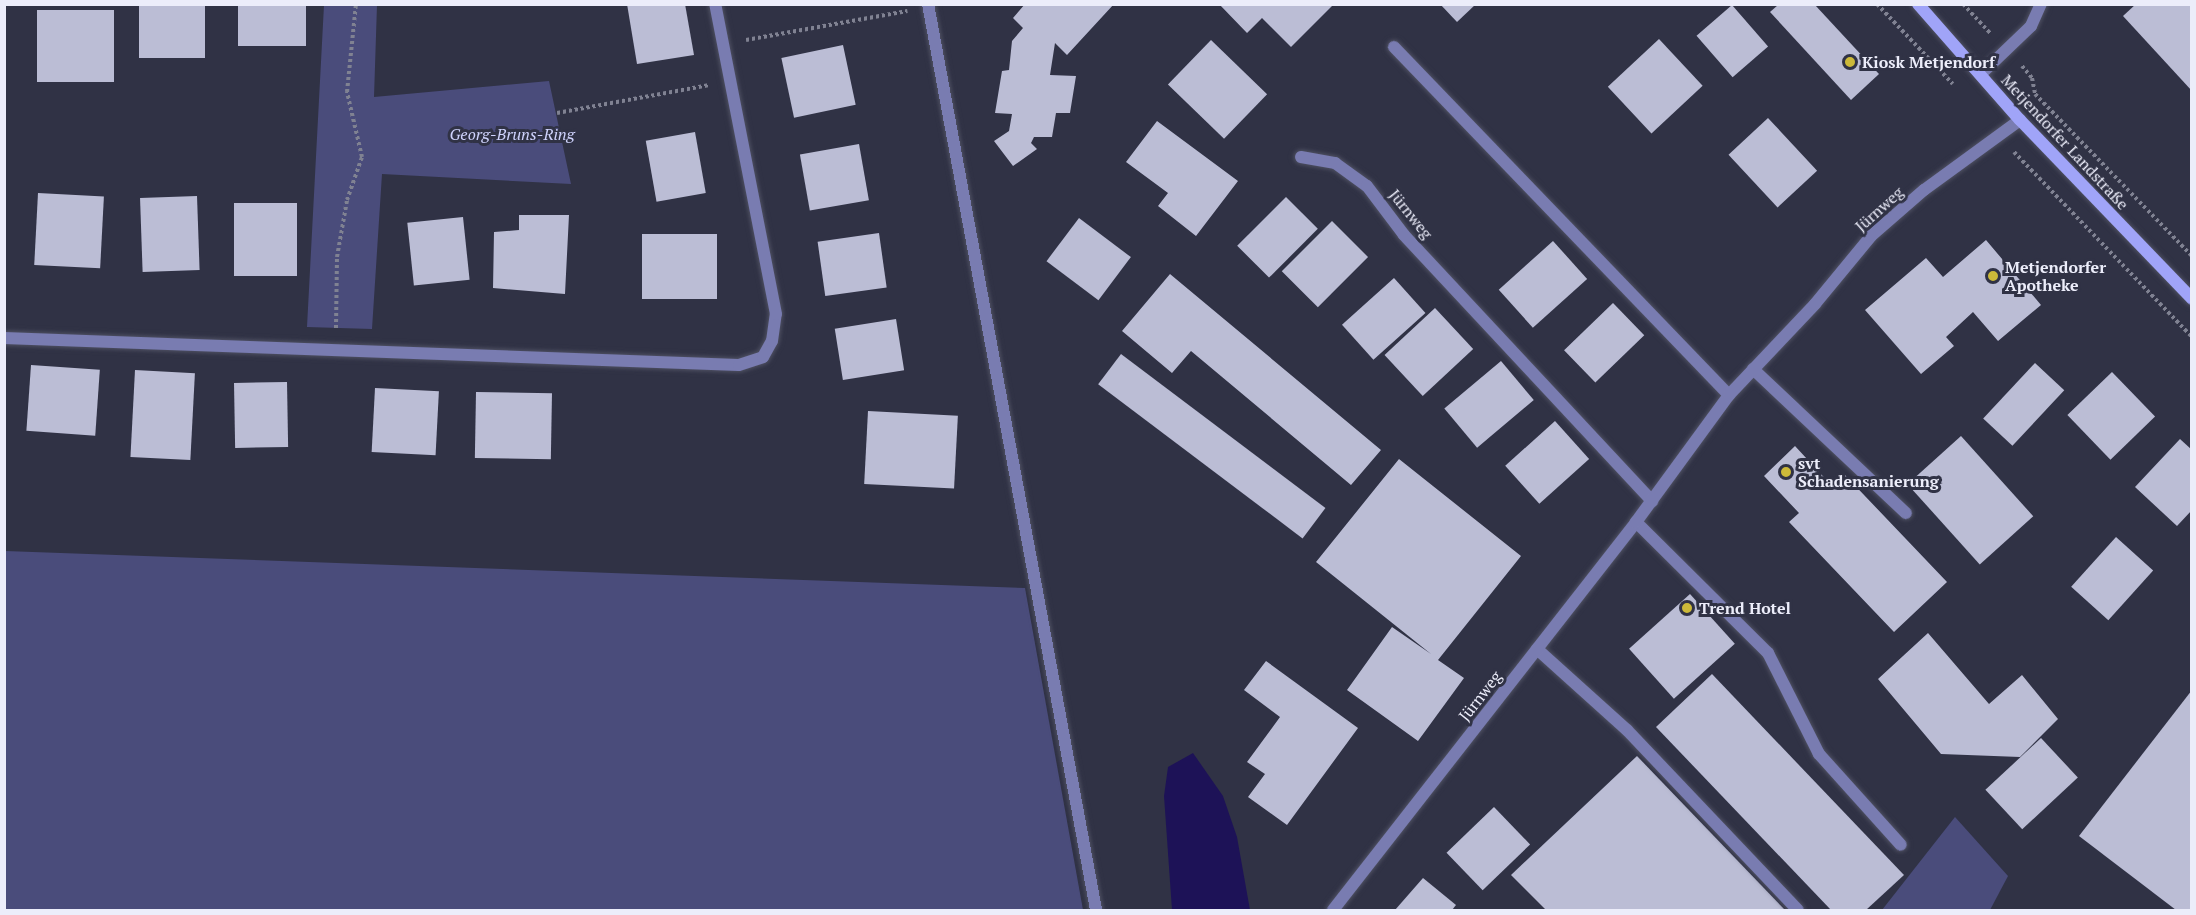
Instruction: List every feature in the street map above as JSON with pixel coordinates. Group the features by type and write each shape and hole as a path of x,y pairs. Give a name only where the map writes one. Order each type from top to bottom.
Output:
{"main road":[{"name":"Metjendorfer Landstraße","path":"1918,4 2020,120 2192,299"}],"street":[{"path":"4,338 739,365 763,357 772,341 776,314 715,4"},
{"path":"1981,74 2031,26 2041,4"},
{"path":"928,6 1096,910"},
{"path":"1395,47 1729,394"},
{"name":"Jürnweg","path":"1333,910 1636,522 1729,394 1815,304 1871,236 2020,120"},
{"name":"Jürnweg","path":"1301,157 1335,163 1367,186 1404,235 1652,501"},
{"path":"1753,369 1906,513"},
{"path":"1636,522 1768,653 1819,754 1901,845"},
{"path":"1537,649 1627,730 1798,910"}],"path":[{"path":"335,350 337,256 346,200 362,157 347,92 356,4"},
{"path":"1963,4 2032,78 2035,94 2192,256"},
{"path":"723,44 928,6"},
{"path":"557,113 730,81"}],"green space":[{"name":"Georg-Bruns-Ring","path":"324,5 377,5 374,97 549,81 571,184 382,174 372,329 307,327"},
{"path":"5,551 1025,588 1083,910 5,910"},
{"path":"1955,817 2008,876 1990,910 1882,910"}],"shaded area":[{"path":"1193,753 1223,796 1237,837 1250,910 1172,910 1164,796 1168,767"}],"building":[{"path":"139,4 205,4 205,58 139,58"},
{"path":"238,4 306,4 306,46 238,46"},
{"path":"627,4 685,4 694,55 637,64"},
{"path":"1025,4 1114,4 1067,55 1055,43 1050,75 1076,76 1070,113 1056,113 1052,137 1034,137 1031,143 1037,149 1013,166 994,141 1009,131 1012,114 995,113 1002,71 1009,70 1012,41 1023,28 1013,18"},
{"path":"1219,4 1330,4 1332,6 1291,47 1262,18 1247,33"},
{"path":"1440,4 1476,4 1457,22"},
{"path":"2136,4 2192,4 2192,91 2123,16"},
{"path":"1732,5 1768,47 1733,77 1697,36"},
{"path":"1778,5 1815,5 1879,74 1851,100 1770,12"},
{"path":"37,10 114,10 114,82 37,82"},
{"path":"1659,39 1703,86 1651,134 1608,87"},
{"path":"1211,40 1267,94 1224,139 1168,85"},
{"path":"843,45 856,105 794,118 781,58"},
{"path":"1768,118 1817,171 1778,207 1729,155"},
{"path":"1157,121 1238,181 1196,236 1158,206 1168,193 1126,162"},
{"path":"695,132 706,193 657,202 646,141"},
{"path":"859,144 869,200 810,211 800,154"},
{"path":"38,193 104,196 100,268 34,265"},
{"path":"197,196 200,270 143,272 140,198"},
{"path":"1286,197 1318,229 1269,278 1237,246"},
{"path":"234,203 297,203 297,276 234,276"},
{"path":"519,215 569,215 565,294 493,288 494,232 519,230"},
{"path":"463,217 470,280 414,286 407,223"},
{"path":"1079,218 1131,257 1098,300 1047,261"},
{"path":"1332,221 1368,257 1318,307 1282,271"},
{"path":"879,233 887,287 825,296 818,242"},
{"path":"642,234 717,234 717,299 642,299"},
{"path":"1986,240 2041,305 1998,341 1973,312 1946,337 1954,346 1921,374 1865,310 1926,258 1943,277"},
{"path":"1553,241 1587,279 1533,328 1499,290"},
{"path":"1170,274 1381,450 1351,485 1191,351 1172,373 1122,331"},
{"path":"1394,278 1425,313 1373,360 1342,325"},
{"path":"1613,303 1644,335 1595,383 1564,350"},
{"path":"1435,308 1473,349 1423,396 1385,355"},
{"path":"896,319 904,370 843,380 835,329"},
{"path":"1121,354 1325,508 1303,538 1098,384"},
{"path":"1501,361 1534,400 1477,448 1444,409"},
{"path":"2035,363 2064,390 2012,446 1983,419"},
{"path":"31,365 100,370 95,436 26,431"},
{"path":"135,370 195,373 190,460 130,457"},
{"path":"2112,372 2155,417 2110,460 2067,415"},
{"path":"287,382 288,447 235,448 234,383"},
{"path":"375,388 439,391 436,455 372,452"},
{"path":"476,392 552,393 551,459 475,458"},
{"path":"868,411 958,416 954,489 864,484"},
{"path":"1555,421 1589,459 1539,504 1505,466"},
{"path":"1961,436 2033,516 1980,564 1907,484"},
{"path":"2180,439 2192,450 2192,510 2177,526 2135,487"},
{"path":"1795,446 1832,486 1844,474 1947,582 1894,632 1789,522 1799,513 1764,476"},
{"path":"1399,459 1521,556 1438,660 1464,678 1418,741 1347,690 1392,627 1431,654 1316,562"},
{"path":"2116,537 2153,570 2108,620 2071,587"},
{"path":"1690,594 1735,644 1674,699 1629,649"},
{"path":"1928,633 1989,704 2022,675 2058,719 2020,757 1941,754 1878,679"},
{"path":"1266,661 1358,728 1287,825 1248,797 1265,774 1247,762 1280,717 1244,690"},
{"path":"1712,674 1904,875 1866,910 1831,910 1656,727"},
{"path":"2192,690 2192,910 2176,910 2079,836"},
{"path":"2041,738 2078,777 2022,829 1985,790"},
{"path":"1637,756 1785,910 1546,910 1511,875"},
{"path":"1494,807 1530,844 1483,890 1447,853"},
{"path":"1423,878 1456,905 1452,910 1395,910"}],"place":[{"name":"Kiosk Metjendorf","path":"1850,62"},
{"name":"Metjendorfer Apotheke","path":"1993,276"},
{"name":"svt Schadensanierung","path":"1786,472"},
{"name":"Trend Hotel","path":"1687,608"}]}
